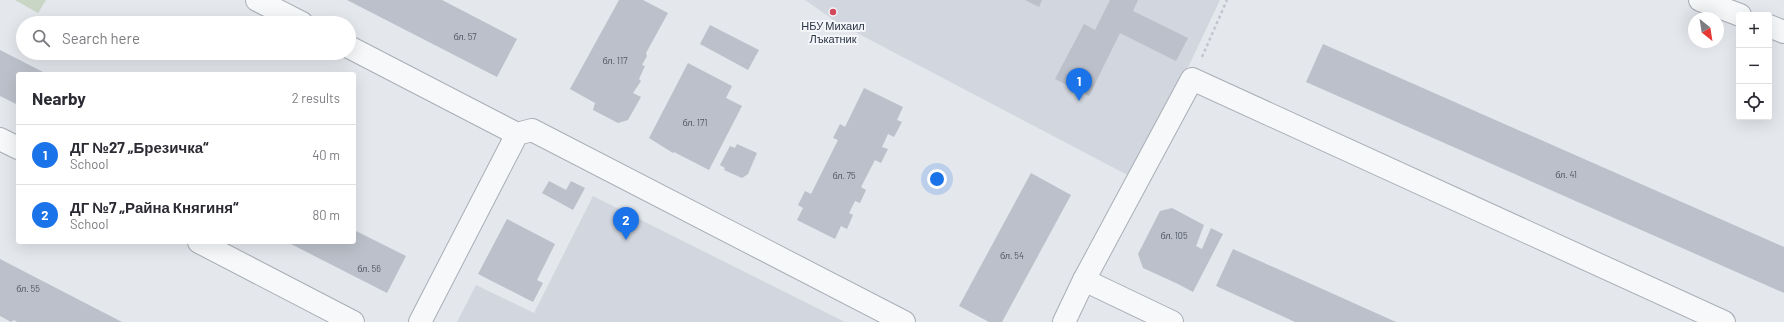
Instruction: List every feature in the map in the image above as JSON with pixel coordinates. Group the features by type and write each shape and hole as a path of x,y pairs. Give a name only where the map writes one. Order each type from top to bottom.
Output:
{"street":[{"path":"257,0 288,16"},
{"path":"1700,0 1736,14"},
{"path":"1772,27 1784,32"},
{"path":"356,51 517,134 532,130 904,322"},
{"path":"1064,322 1084,280 1192,79 1724,322"},
{"path":"420,322 517,134"},
{"path":"0,139 16,147"},
{"path":"203,244 353,322"},
{"path":"1084,280 1172,322"}],"path":[{"path":"1192,79 1227,0"}],"shaded area":[{"path":"805,0 1220,0 1135,179 838,23"},
{"path":"593,196 845,322 457,322 476,285 534,313"}],"green space":[{"path":"15,0 46,0 38,13"}],"building":[{"path":"347,0 442,0 517,39 497,77"},
{"path":"619,0 643,0 668,13 646,53 647,56 642,65 645,66 639,79 641,81 633,93 641,97 628,120 618,123 593,110 595,103 570,89"},
{"path":"1025,0 1042,0 1039,7"},
{"path":"1110,0 1138,0 1133,11 1188,38 1176,61 1120,33 1089,96 1055,79 1084,24 1095,30"},
{"path":"710,25 759,50 748,70 700,44"},
{"path":"1323,44 1784,247 1784,293 1306,82"},
{"path":"0,50 16,58 16,60 20,60 43,72 16,72 16,104 0,96"},
{"path":"688,63 732,86 726,98 742,106 709,170 674,152 673,153 649,138"},
{"path":"864,88 903,107 897,120 902,122 894,137 888,134 882,147 888,149 881,163 875,160 861,187 866,190 860,203 855,201 849,213 853,215 847,229 841,226 835,239 797,220 803,208 798,205 805,191 811,194 838,140 833,138 840,124 845,127"},
{"path":"737,144 757,153 748,174 742,178 724,170 725,168 720,165 730,146 735,148"},
{"path":"1031,173 1071,195 1002,322 989,322 959,306"},
{"path":"549,181 566,190 571,181 585,188 573,210 542,193"},
{"path":"1172,208 1204,225 1196,246 1202,249 1211,228 1223,234 1193,292 1143,268 1138,254 1160,211"},
{"path":"507,219 555,244 537,280 543,283 533,302 478,274"},
{"path":"356,231 406,256 387,293 291,244 356,244"},
{"path":"1233,249 1396,322 1295,322 1216,286"},
{"path":"0,259 122,322 17,322 14,320 11,322 0,316"}],"place":[{"name":"НБУ Михаил Лъкатник","path":"833,12"},
{"name":"ДГ №27 „Брезичка“","path":"1079,101"},
{"name":"ДГ №7 „Райна Княгиня“","path":"626,240"}]}
